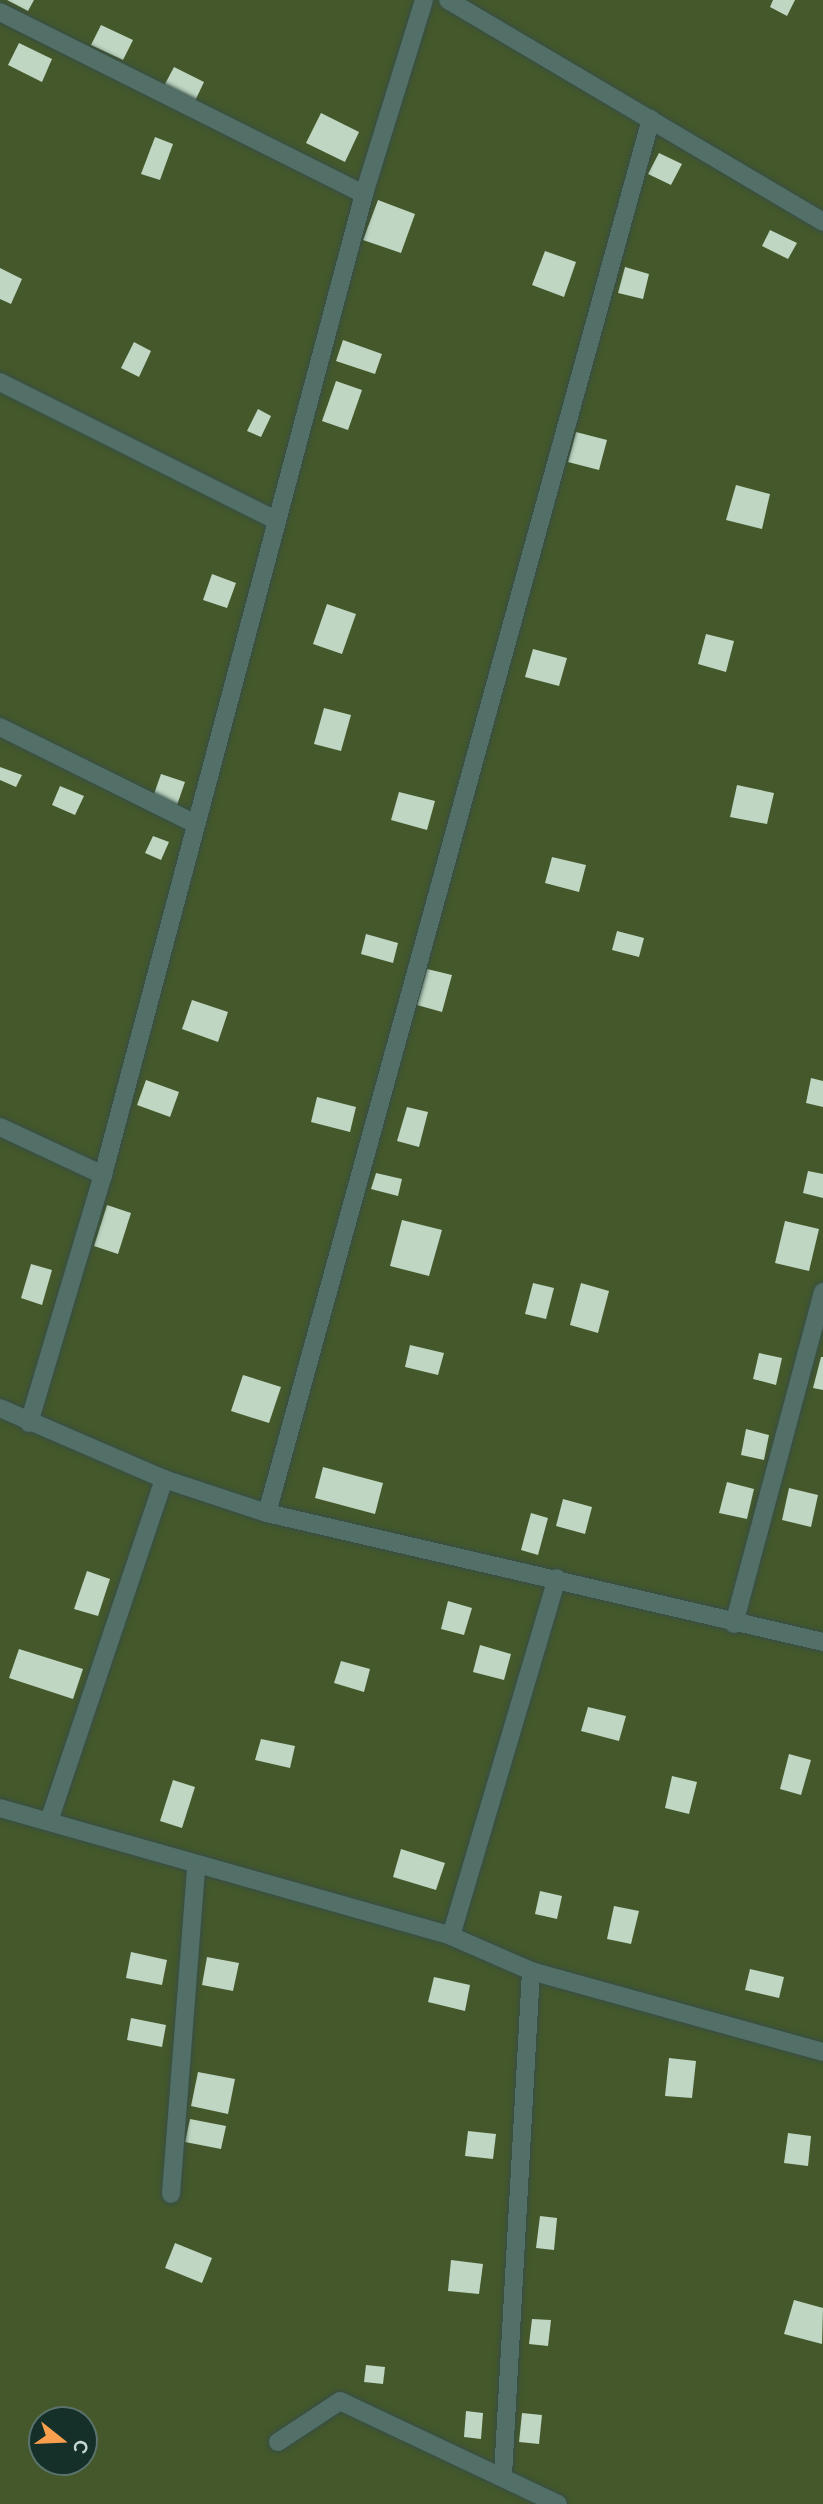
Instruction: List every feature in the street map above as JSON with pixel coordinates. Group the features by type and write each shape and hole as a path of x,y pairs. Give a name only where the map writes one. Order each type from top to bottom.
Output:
{"street":[{"path":"29,1423 103,1175 364,194 424,0"},
{"path":"448,0 823,222"},
{"path":"0,12 364,194"},
{"path":"267,1513 651,119"},
{"path":"0,383 276,521"},
{"path":"0,727 195,824"},
{"path":"0,1126 103,1175"},
{"path":"734,1624 823,1292"},
{"path":"0,1408 29,1423 164,1479 267,1513 557,1578 734,1624 823,1642"},
{"path":"49,1821 164,1479"},
{"path":"451,1936 557,1578"},
{"path":"0,1808 196,1867 451,1936 531,1971 823,2052"},
{"path":"171,2194 196,1867"},
{"path":"503,2475 531,1971"},
{"path":"278,2442 340,2401 503,2475 558,2504"}],"green space":[{"path":"0,0 823,0 823,2504 0,2504"}],"building":[{"path":"7,0 34,0 28,11"},
{"path":"773,0 795,0 787,16 770,7"},
{"path":"101,25 133,40 123,60 91,45"},
{"path":"19,43 52,59 42,82 8,65"},
{"path":"174,67 204,82 195,101 164,86"},
{"path":"321,113 359,132 345,162 306,143"},
{"path":"155,137 173,144 160,180 141,174"},
{"path":"659,153 682,164 671,185 648,174"},
{"path":"378,200 415,214 401,253 363,240"},
{"path":"770,230 797,243 788,259 762,246"},
{"path":"545,251 576,262 564,297 532,285"},
{"path":"625,267 649,274 643,299 618,293"},
{"path":"0,268 22,279 11,304 0,299"},
{"path":"343,340 382,354 375,374 336,361"},
{"path":"134,342 151,351 139,377 121,368"},
{"path":"336,381 362,390 348,430 322,421"},
{"path":"258,409 271,416 261,437 247,431"},
{"path":"576,432 607,440 599,470 568,462"},
{"path":"736,485 770,494 762,529 726,520"},
{"path":"212,574 236,583 227,608 203,600"},
{"path":"327,604 356,614 342,654 313,644"},
{"path":"706,634 734,641 726,672 698,664"},
{"path":"533,649 567,658 559,686 525,677"},
{"path":"324,708 351,715 341,751 314,744"},
{"path":"0,767 22,775 16,787 0,780"},
{"path":"161,774 185,782 177,805 153,797"},
{"path":"737,785 774,793 767,824 730,817"},
{"path":"60,786 84,796 75,815 52,805"},
{"path":"399,792 435,801 427,830 391,820"},
{"path":"153,836 169,842 161,860 145,853"},
{"path":"552,857 586,865 579,892 545,883"},
{"path":"617,931 644,938 639,957 612,950"},
{"path":"366,934 398,943 393,963 361,954"},
{"path":"427,969 452,975 442,1012 417,1005"},
{"path":"192,1000 228,1012 218,1042 182,1029"},
{"path":"811,1078 823,1081 823,1107 806,1103"},
{"path":"146,1080 179,1092 170,1117 137,1105"},
{"path":"317,1097 356,1107 350,1132 311,1122"},
{"path":"407,1107 428,1112 419,1147 397,1141"},
{"path":"808,1171 823,1174 823,1198 803,1193"},
{"path":"376,1173 402,1179 398,1196 371,1189"},
{"path":"107,1205 131,1213 118,1254 94,1246"},
{"path":"402,1220 442,1230 429,1276 390,1266"},
{"path":"785,1221 819,1229 809,1271 775,1263"},
{"path":"31,1264 52,1270 42,1305 21,1298"},
{"path":"533,1283 554,1288 546,1319 525,1314"},
{"path":"581,1283 609,1291 598,1333 570,1325"},
{"path":"410,1345 444,1353 438,1375 405,1367"},
{"path":"759,1353 782,1358 776,1385 753,1379"},
{"path":"823,1357 823,1390 813,1388"},
{"path":"243,1375 281,1387 269,1423 231,1411"},
{"path":"746,1429 769,1435 764,1460 741,1455"},
{"path":"323,1467 383,1483 375,1514 315,1498"},
{"path":"727,1482 754,1489 747,1519 719,1513"},
{"path":"789,1488 818,1495 811,1527 782,1520"},
{"path":"563,1499 592,1507 585,1534 556,1526"},
{"path":"531,1513 548,1518 538,1555 521,1550"},
{"path":"87,1571 110,1579 98,1616 74,1609"},
{"path":"448,1601 472,1608 464,1635 441,1629"},
{"path":"480,1645 511,1654 504,1680 473,1672"},
{"path":"19,1649 83,1669 73,1699 9,1678"},
{"path":"341,1661 370,1669 364,1692 334,1683"},
{"path":"588,1707 626,1716 619,1741 581,1731"},
{"path":"261,1739 295,1746 290,1768 255,1760"},
{"path":"789,1754 811,1760 801,1795 780,1789"},
{"path":"672,1776 697,1782 689,1814 665,1808"},
{"path":"173,1780 195,1787 182,1828 160,1821"},
{"path":"401,1849 445,1863 436,1890 393,1877"},
{"path":"540,1891 562,1896 557,1919 535,1914"},
{"path":"614,1906 639,1911 631,1944 607,1939"},
{"path":"131,1952 167,1960 162,1985 126,1978"},
{"path":"207,1957 239,1963 233,1991 202,1985"},
{"path":"750,1969 784,1977 779,1998 745,1990"},
{"path":"434,1977 470,1985 465,2011 428,2002"},
{"path":"131,2018 166,2025 162,2047 127,2040"},
{"path":"669,2058 696,2061 692,2098 665,2096"},
{"path":"198,2072 235,2079 228,2114 191,2106"},
{"path":"190,2119 226,2126 221,2149 185,2142"},
{"path":"468,2131 496,2134 493,2159 465,2156"},
{"path":"788,2133 811,2136 808,2166 784,2163"},
{"path":"540,2216 557,2218 554,2250 536,2248"},
{"path":"175,2243 212,2258 202,2283 165,2268"},
{"path":"451,2260 483,2264 479,2294 448,2291"},
{"path":"794,2300 823,2308 822,2344 784,2334"},
{"path":"532,2319 551,2320 548,2346 529,2344"},
{"path":"366,2365 385,2367 383,2384 364,2382"},
{"path":"466,2411 483,2413 481,2439 464,2437"},
{"path":"522,2413 542,2415 539,2444 519,2442"}]}
